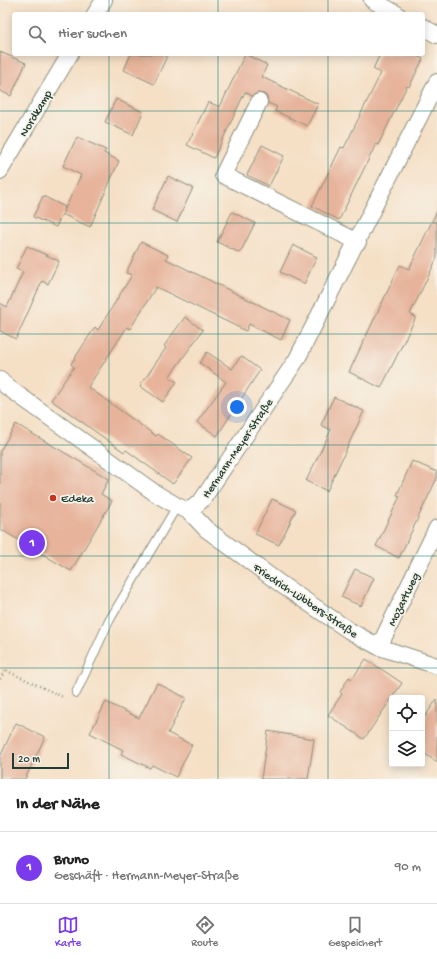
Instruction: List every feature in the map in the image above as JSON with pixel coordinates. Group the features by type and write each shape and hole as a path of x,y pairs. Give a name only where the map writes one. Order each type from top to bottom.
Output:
{"street":[{"path":"96,12 104,0"},
{"path":"372,0 393,12"},
{"path":"425,29 437,35"},
{"name":"Nordkamp","path":"0,171 69,56"},
{"name":"Hermann-Meyer-Straße","path":"183,508 202,500 297,359 358,242 437,82"},
{"path":"259,102 223,175 358,242"},
{"path":"0,380 32,405 183,508"},
{"name":"Friedrich-Lübbers-Straße","path":"183,508 206,529 282,585 350,631 379,647 437,666"},
{"name":"Mozartweg","path":"379,647 437,528"}],"lane":[{"path":"76,693 109,622 183,508"}],"path":[{"path":"0,679 5,670 64,698 76,693"}],"building":[{"path":"0,52 26,63 11,96 0,91"},
{"path":"130,56 167,56 154,84 124,70"},
{"path":"244,56 249,56 267,65 262,77 318,104 307,126 275,111 277,107 268,103 267,97 264,94 258,93 252,96 245,92 214,158 187,145 208,102 220,107"},
{"path":"379,56 417,56 423,59 409,87 407,86 378,145 376,144 339,220 312,206 341,147 344,148 381,73 373,69"},
{"path":"116,99 143,112 133,135 105,122"},
{"path":"77,137 106,150 104,153 119,161 90,227 62,214 56,227 33,217 43,196 65,207 63,213 81,175 63,166"},
{"path":"262,145 284,156 269,186 247,175"},
{"path":"168,176 193,188 177,222 152,210"},
{"path":"437,211 437,258 410,314 416,317 381,388 349,372 400,265 409,269"},
{"path":"232,212 255,223 240,253 217,242"},
{"path":"141,242 168,255 166,259 290,320 281,340 249,324 246,331 156,287 130,329 127,327 88,387 156,436 158,434 192,458 173,484 126,450 124,452 51,400 74,367 71,364 95,327 98,330 132,275 126,273"},
{"path":"293,245 317,257 304,284 280,272"},
{"path":"27,246 59,261 48,284 42,281 16,339 0,331 0,303 7,307 23,272 16,269"},
{"path":"185,317 203,330 169,377 177,382 163,402 140,386 166,348 164,346"},
{"path":"207,352 232,369 241,356 260,370 217,436 197,422 226,382 200,363"},
{"path":"334,397 364,411 327,491 306,481 331,430 321,425"},
{"name":"Edeka","path":"16,424 109,479 101,494 112,501 71,571 0,529 0,451"},
{"path":"412,461 437,472 437,478 399,558 376,546 400,496 397,495"},
{"path":"272,499 296,510 279,545 255,534"},
{"path":"355,569 374,578 361,606 341,597"},
{"path":"366,659 402,683 394,695 389,695 389,702 364,739 328,715 342,694 340,692 349,677 352,679"},
{"path":"157,683 186,698 168,733 192,745 176,777 152,765 150,768 121,754 123,750 90,733 106,702 139,718"},
{"path":"437,699 437,762 425,754 425,717"},
{"path":"16,723 45,737 25,779 0,779 0,757"},
{"path":"268,731 314,739 308,779 261,779"}],"place":[{"name":"Edeka","path":"53,498"},
{"name":"Bruno","path":"32,543"}]}
